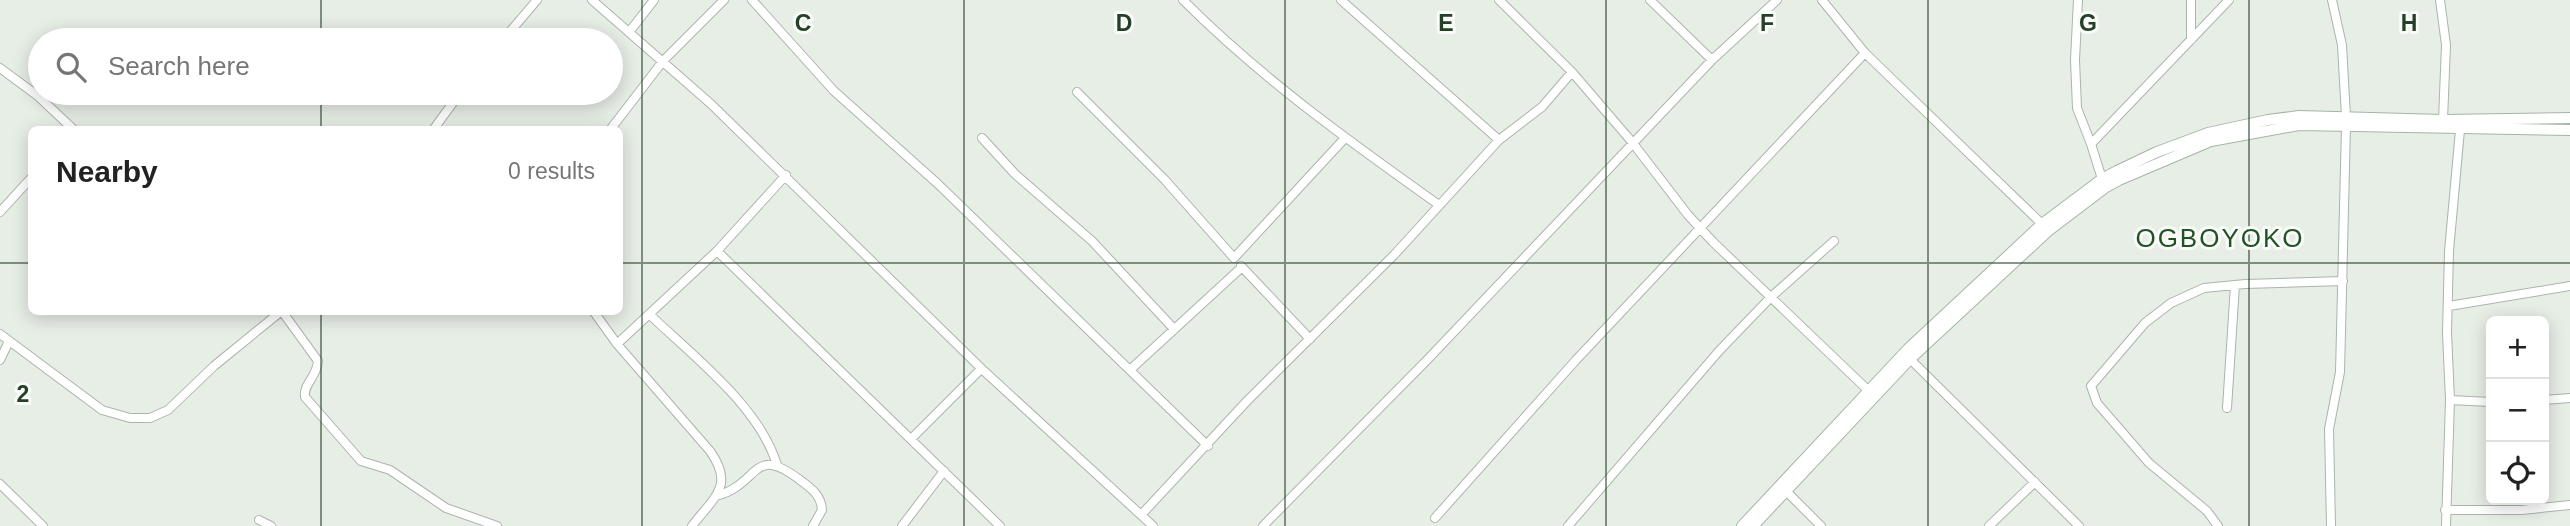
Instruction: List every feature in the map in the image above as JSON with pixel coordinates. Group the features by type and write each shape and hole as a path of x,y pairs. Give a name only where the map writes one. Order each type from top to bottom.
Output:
{"main road":[{"path":"1742,526 1909,354 2042,224 2102,179 2208,133 2299,116 2419,124 2460,130 2570,130"},
{"path":"2419,124 2443,120 2570,118"},
{"path":"1909,354 2048,231 2106,187 2160,156"},
{"path":"1753,526 1871,393"}],"street":[{"path":"513,28 537,0"},
{"path":"592,0 630,31 786,175 981,369 1153,526"},
{"path":"630,31 654,0"},
{"path":"613,126 663,61 724,0"},
{"path":"752,0 834,90 938,184 1208,446"},
{"path":"1183,0 1253,66 1345,138 1439,205"},
{"path":"1341,0 1499,140"},
{"path":"1499,0 1573,72 1702,230 1871,393"},
{"path":"1650,0 1712,60"},
{"path":"1263,526 1429,358 1712,60 1777,0"},
{"path":"1822,0 1865,53 2042,224"},
{"path":"2077,0 2077,108 2102,179"},
{"path":"2191,0 2191,40"},
{"path":"2091,144 2228,0"},
{"path":"2331,526 2329,429 2340,372 2346,121 2342,45 2332,0"},
{"path":"2440,0 2446,45 2443,120"},
{"path":"1435,518 1576,360 1702,230 1865,53"},
{"path":"0,68 28,89"},
{"path":"1142,514 1247,401 1394,255 1499,140 1542,107 1573,72"},
{"path":"1077,92 1165,180 1310,339"},
{"path":"48,105 70,126"},
{"path":"436,126 451,105"},
{"path":"2446,526 2449,306 2453,195 2460,130"},
{"path":"982,138 1015,174 1092,241 1174,330"},
{"path":"1234,258 1345,138"},
{"path":"617,344 717,251 786,175"},
{"path":"0,212 28,181"},
{"path":"1568,526 1719,351 1771,297 1834,241"},
{"path":"717,251 1000,526"},
{"path":"1131,369 1242,267"},
{"path":"2218,526 2207,512 2149,463 2097,403 2091,386 2145,323 2171,303 2204,288 2343,281"},
{"path":"2227,408 2235,285"},
{"path":"2449,306 2570,286"},
{"path":"649,314 728,389 765,437 777,465"},
{"path":"0,334 102,410 130,418 150,418 168,410 221,360 280,315"},
{"path":"284,315 318,361 315,376 305,389 305,397 361,461 390,470 446,508 497,526"},
{"path":"596,315 617,344 716,459 723,473 723,481 716,496 692,526"},
{"path":"0,360 9,341"},
{"path":"1909,354 2080,526"},
{"path":"911,439 981,369"},
{"path":"2549,400 2570,398"},
{"path":"2449,400 2486,402"},
{"path":"716,496 738,487 762,466 769,463 777,465 819,497 822,510 813,526"},
{"path":"902,526 944,471"},
{"path":"1989,526 2035,482"},
{"path":"0,484 43,526"},
{"path":"1786,491 1821,526"},
{"path":"2445,510 2521,510 2570,505"},
{"path":"259,520 271,526"}],"district":[{"name":"OGBOYOKO","path":"2220,238"}]}
